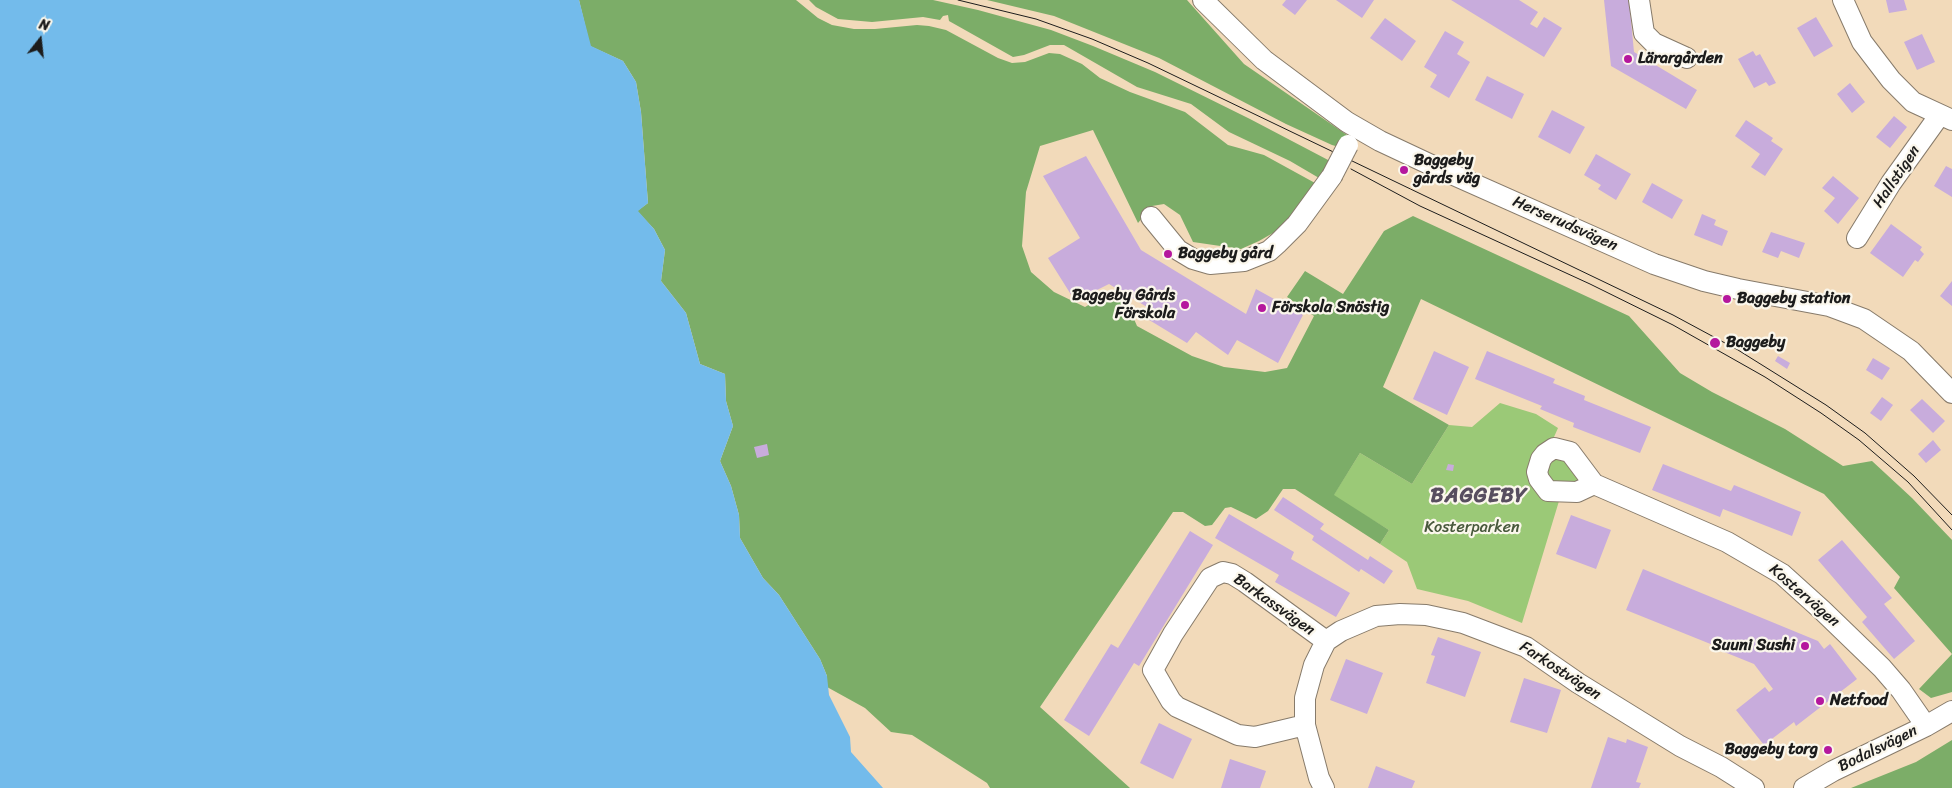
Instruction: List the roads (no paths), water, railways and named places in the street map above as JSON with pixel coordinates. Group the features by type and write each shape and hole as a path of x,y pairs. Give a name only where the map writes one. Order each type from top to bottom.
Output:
{"street":[{"name":"Herserudsvägen","path":"1203,0 1264,60 1353,137 1429,164 1654,264 1721,285 1829,306 1864,320 1911,351 1952,393"},
{"path":"1639,0 1644,33 1654,44 1687,58"},
{"path":"1843,0 1862,42 1890,80 1913,102 1946,118"},
{"name":"Hallstigen","path":"1857,238 1891,183 1946,118"},
{"path":"1151,217 1178,250 1194,259 1210,264 1244,261 1269,251 1297,224 1332,176 1353,137"},
{"name":"Kostervägen","path":"1594,484 1727,542 1782,574 1882,668 1901,690 1926,726"},
{"name":"Barkassvägen","path":"1305,725 1256,737 1238,734 1177,707 1171,701 1153,670 1173,634 1210,578 1223,572 1232,574 1245,582 1326,640"},
{"name":"Farkostvägen","path":"1326,640 1341,631 1376,616 1400,614 1426,615 1463,623 1503,636 1526,647 1578,683 1680,746 1754,788"},
{"path":"1324,788 1319,778 1305,725 1305,698 1314,665 1326,640"},
{"name":"Bodalsvägen","path":"1804,788 1833,771 1926,726 1952,711"}],"water":[{"path":"0,0 579,0 591,46 623,61 636,82 641,112 648,203 638,211 654,229 665,250 661,281 686,313 700,364 725,374 726,401 733,426 720,461 731,486 739,515 740,538 763,578 779,595 820,659 827,676 829,695 850,737 851,752 883,788 0,788"}],"tram line":[{"path":"958,0 1036,19 1092,39 1148,63 1673,315 1738,350 1826,405 1865,433 1914,476 1952,515"},
{"path":"1351,169 1420,206 1590,284 1673,325 1765,377 1859,440 1908,482 1952,530"}],"place":[{"name":"Lärargården","path":"1628,59"},
{"name":"Baggeby gårds väg","path":"1404,170"},
{"name":"Baggeby gård","path":"1168,254"},
{"name":"Baggeby station","path":"1727,299"},
{"name":"Baggeby Gårds Förskola","path":"1185,305"},
{"name":"Förskola Snöstig","path":"1262,308"},
{"name":"Baggeby","path":"1715,343"},
{"name":"Suuni Sushi","path":"1805,646"},
{"name":"Netfood","path":"1820,701"},
{"name":"Baggeby torg","path":"1828,750"}],"district":[{"name":"BAGGEBY","path":"1479,497"}],"park label":[{"name":"Kosterparken","path":"1472,528"}]}
